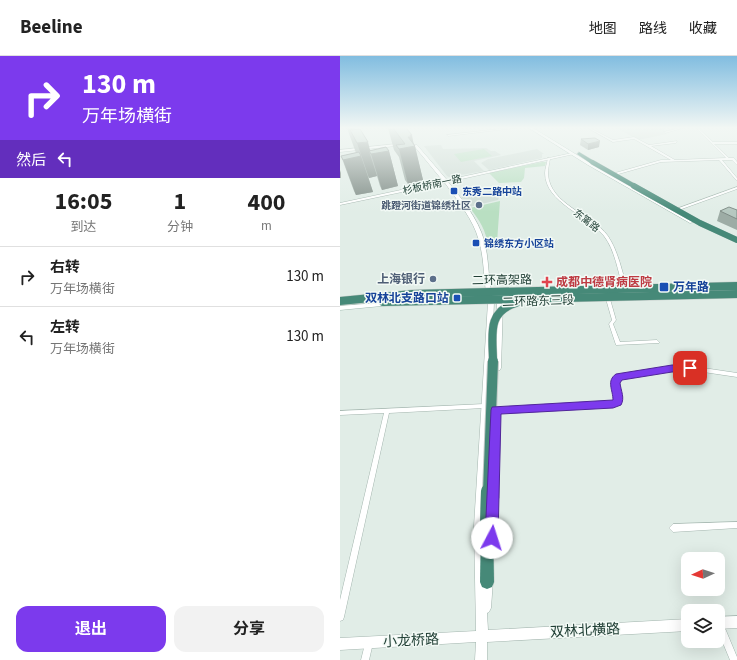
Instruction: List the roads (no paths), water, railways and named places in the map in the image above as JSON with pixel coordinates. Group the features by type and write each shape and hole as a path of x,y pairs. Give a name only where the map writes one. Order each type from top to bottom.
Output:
{"highway":[{"path":"584,156 688,216 737,240"},
{"name":"二环高架路","path":"340,301 412,294 735,284"},
{"name":"二环高架路","path":"340,305 362,303 737,295"},
{"path":"487,582 487,524 494,321 496,314 500,309 515,304 564,299"}],"main road":[{"path":"425,156 478,230 482,241 484,291 495,302 496,410 493,524 481,660"},
{"name":"杉板桥南一路","path":"340,204 562,156"},
{"path":"576,156 693,222 737,240"},
{"path":"585,156 737,240"},
{"path":"655,202 662,203 662,199"},
{"name":"二环路东三段","path":"340,297 397,293 735,284"},
{"name":"二环路东三段","path":"340,308 393,304 737,295"},
{"path":"482,636 479,526 484,406 495,302"},
{"path":"725,623 737,622"},
{"name":"双林北横路","path":"482,636 681,625"},
{"name":"小龙桥路","path":"340,644 482,636"}],"street":[{"path":"666,156 675,161"},
{"name":"东篱路","path":"549,159 548,180 553,194 596,227 606,237 611,246 625,288"},
{"path":"616,174 662,161 733,159 737,164"},
{"path":"720,160 737,180"},
{"path":"678,208 737,188"},
{"path":"608,299 614,320 611,324 618,344 657,342"},
{"path":"496,410 613,404 617,402 618,399 615,383 616,379 620,376 631,374 690,368 737,375"},
{"path":"340,413 484,406"},
{"path":"340,617 387,411"},
{"path":"673,528 737,525"},
{"path":"725,639 734,660"},
{"path":"366,660 369,642"}],"place":[{"name":"东秀二路中站","path":"454,191"},
{"name":"跳蹬河街道锦绣社区","path":"479,205"},
{"name":"锦绣东方小区站","path":"476,243"},
{"name":"上海银行","path":"433,279"},
{"name":"成都中德肾病医院","path":"547,282"},
{"name":"万年路","path":"664,287"},
{"name":"双林北支路口站","path":"457,298"}]}
